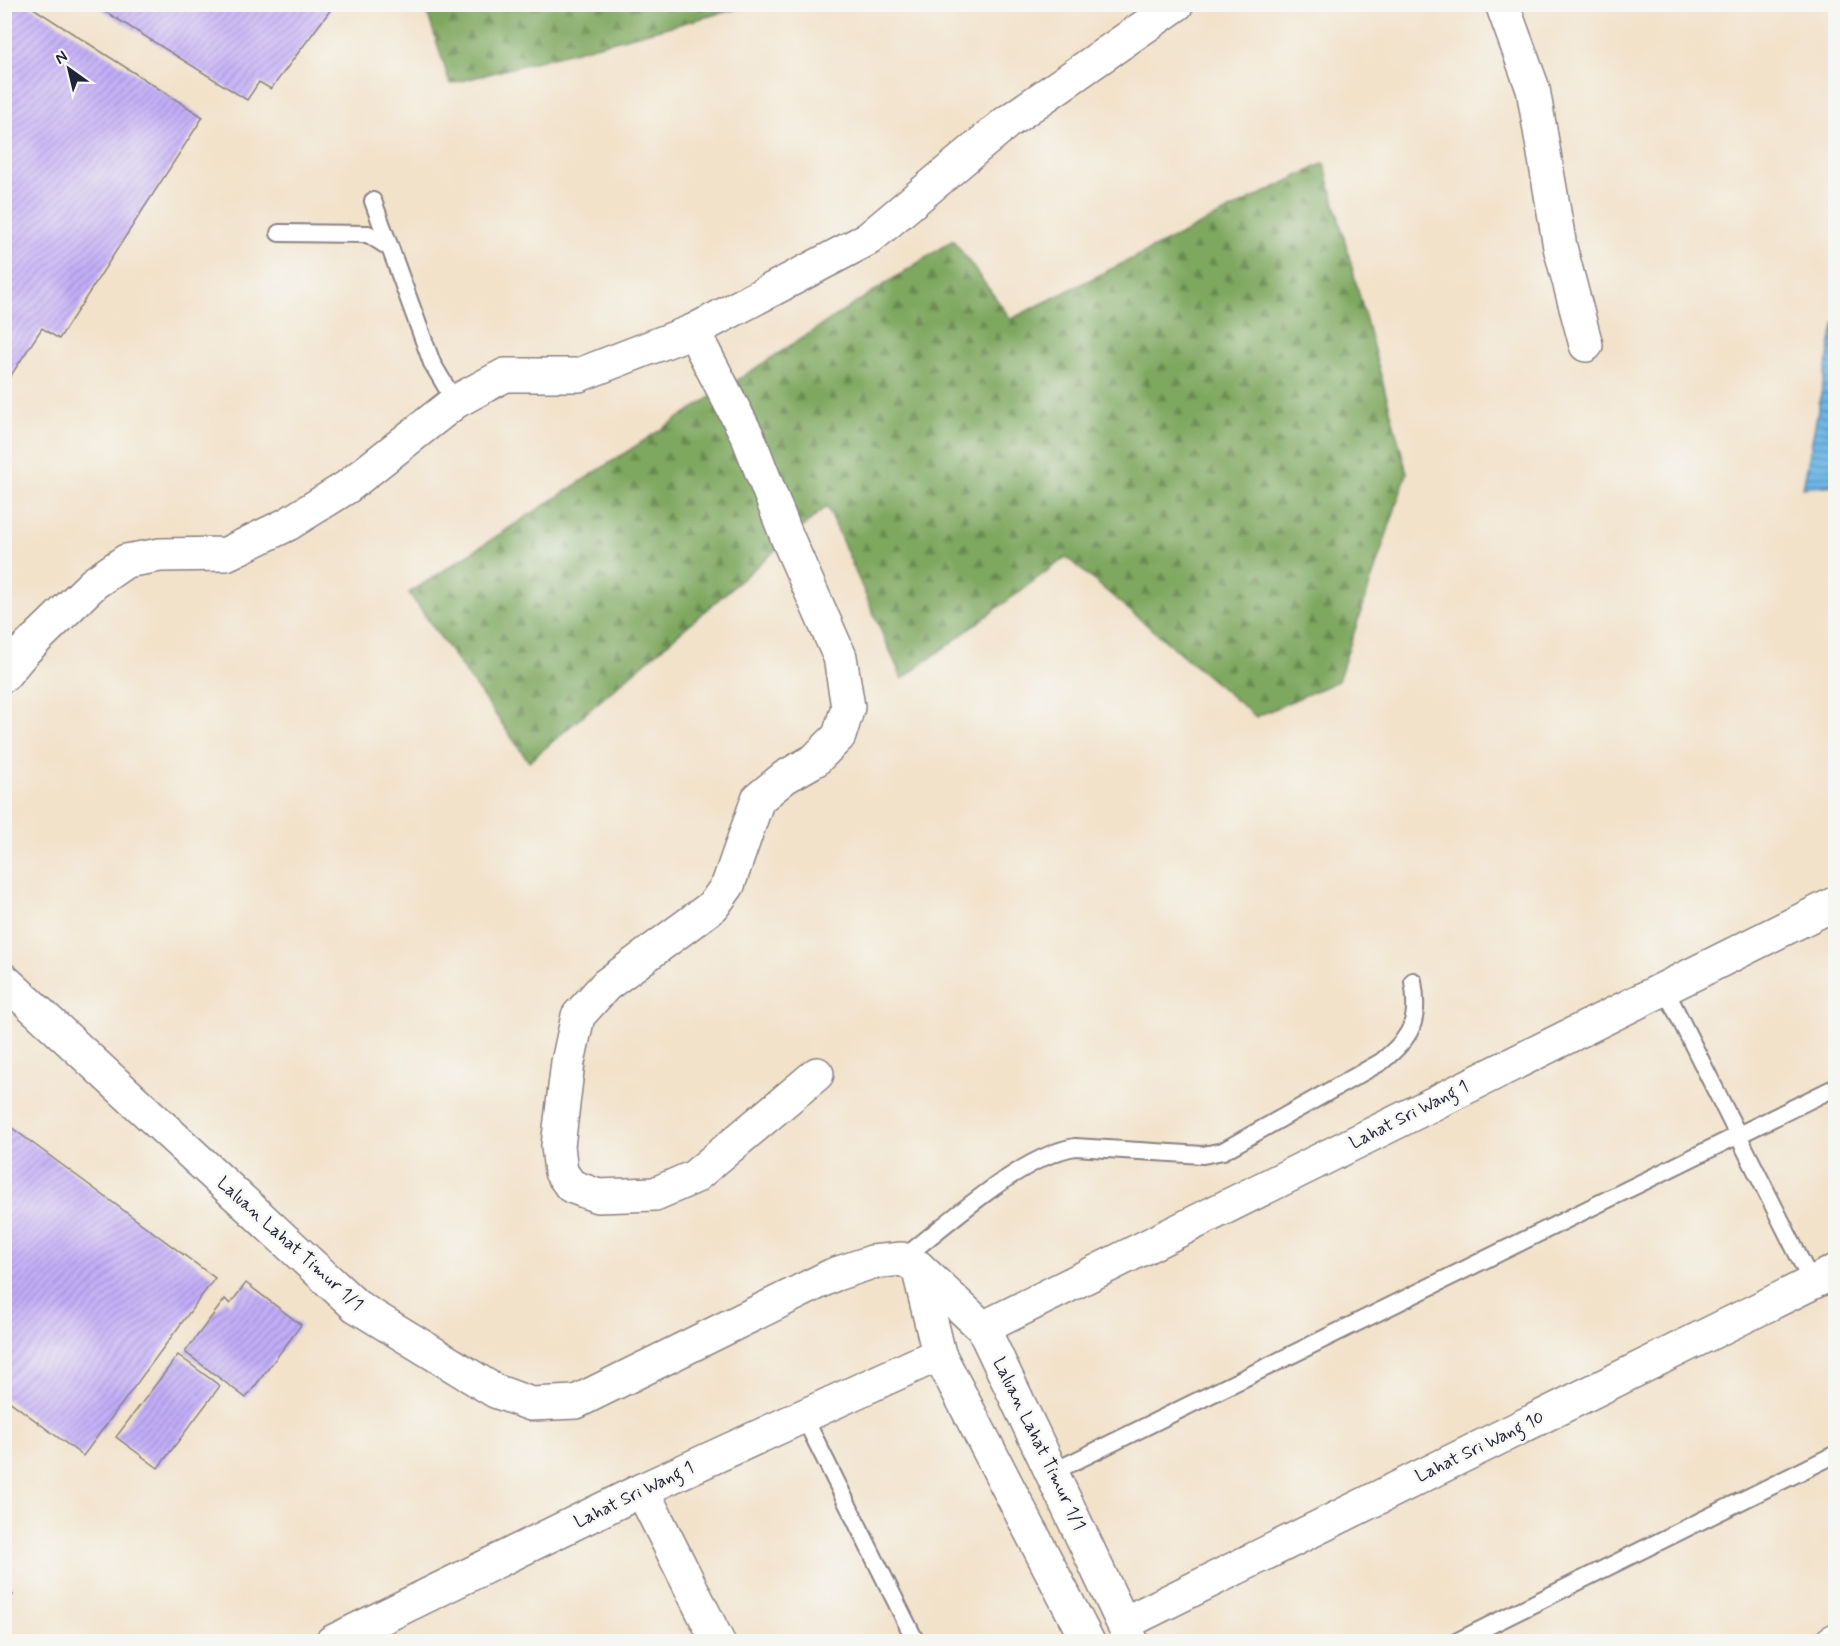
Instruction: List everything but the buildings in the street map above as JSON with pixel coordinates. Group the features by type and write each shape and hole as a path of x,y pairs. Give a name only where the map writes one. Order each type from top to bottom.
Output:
{"street":[{"path":"4,675 25,650 94,583 126,561 160,555 226,554 288,524 347,487 455,402 506,375 579,375 693,331 868,239 1006,123 1177,4"},
{"path":"1502,4 1533,89 1560,247 1586,345"},
{"path":"693,331 748,437 787,537 840,657 848,707 839,736 815,760 785,777 758,800 728,885 713,906 606,985 578,1016 568,1062 558,1146 561,1172 571,1186 598,1196 655,1194 693,1177 818,1074"},
{"name":"Lahat Sri Wang 1","path":"983,1328 1836,903"},
{"name":"Laluan Lahat Timur 1/1","path":"4,980 356,1306 495,1391 531,1404 576,1402 833,1275 872,1262 910,1263 983,1328 1129,1632"},
{"path":"910,1263 939,1354 1088,1641"},
{"name":"Lahat Sri Wang 10","path":"1129,1632 1824,1277"},
{"name":"Lahat Sri Wang 1","path":"332,1641 642,1490 939,1354"},
{"path":"642,1490 713,1640"}],"lane":[{"path":"373,201 432,363 455,402"},
{"path":"279,233 368,234 390,248"},
{"path":"910,1263 1007,1179 1058,1150 1075,1147 1203,1155 1222,1151 1381,1062 1400,1047 1411,1029 1418,1006 1413,981"},
{"path":"1664,987 1737,1134 1824,1277"},
{"path":"1053,1472 1836,1087"},
{"path":"802,1415 916,1641"},
{"path":"1456,1641 1836,1454"}],"green space":[{"path":"425,4 752,5 450,84"},
{"path":"1324,163 1407,473 1338,681 1256,717 1066,557 902,679 827,506 529,762 409,593 953,240 1011,319"}],"water":[{"path":"1835,321 1835,485 1803,488"}]}
